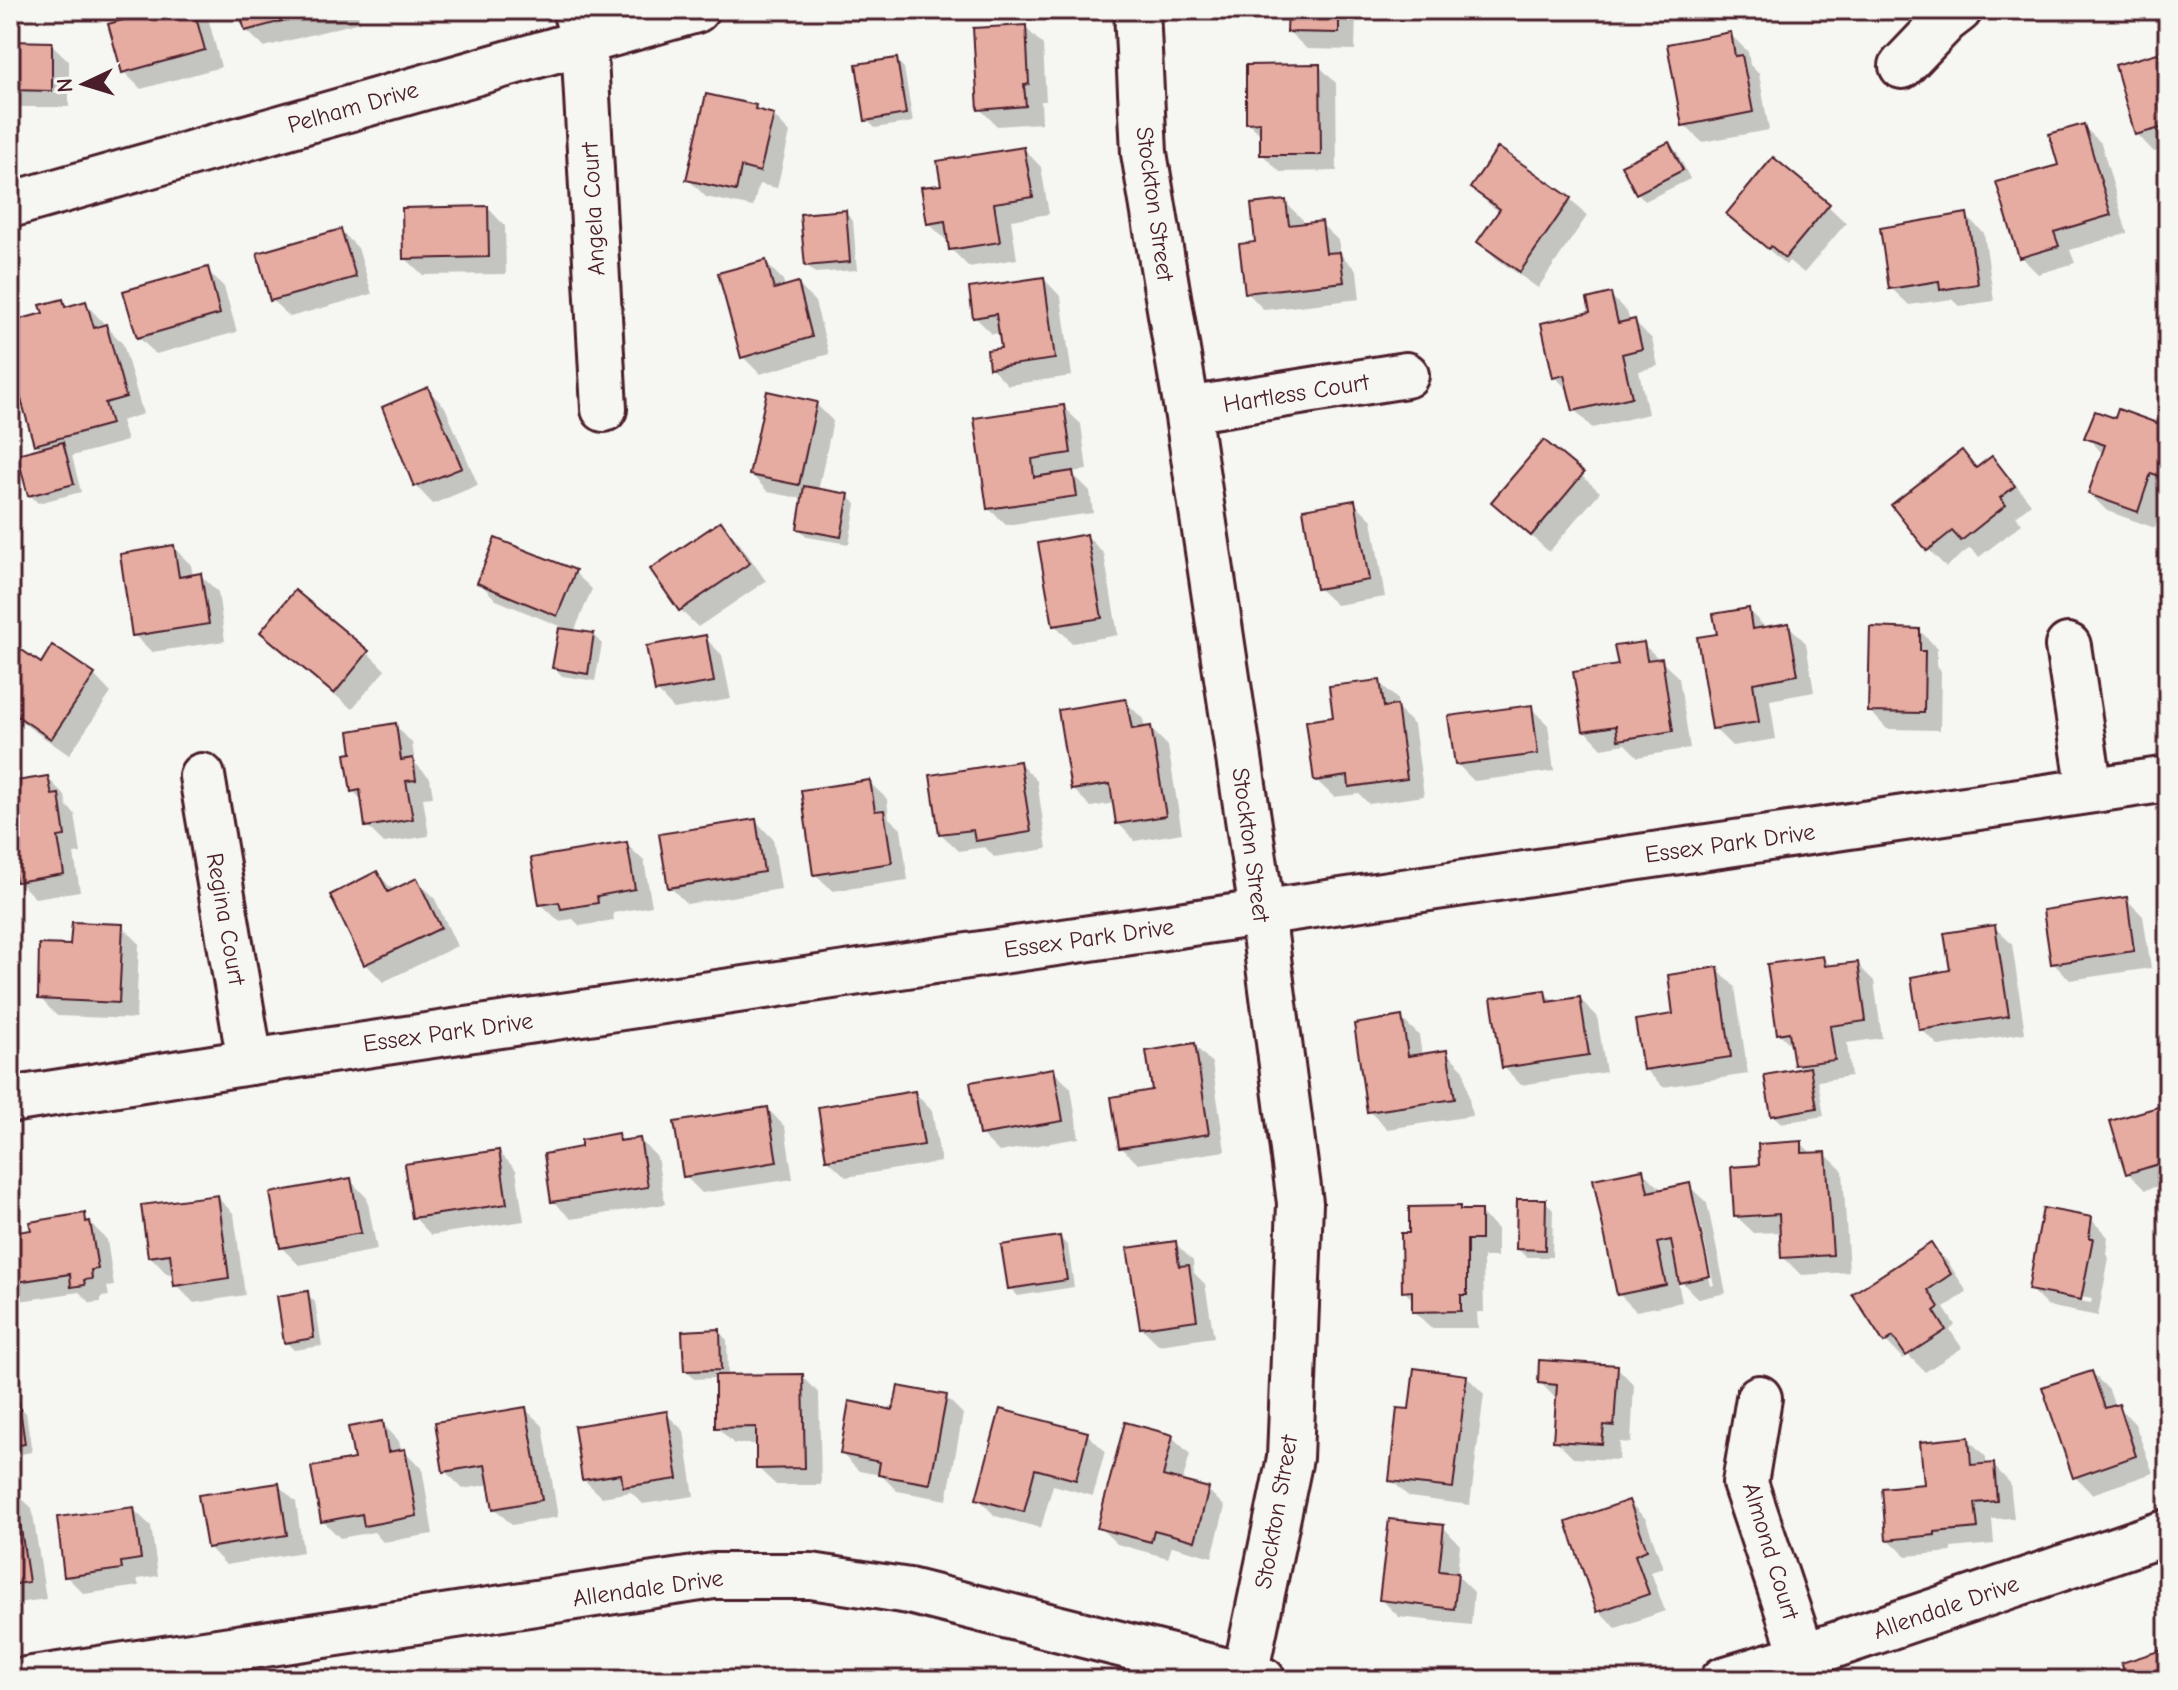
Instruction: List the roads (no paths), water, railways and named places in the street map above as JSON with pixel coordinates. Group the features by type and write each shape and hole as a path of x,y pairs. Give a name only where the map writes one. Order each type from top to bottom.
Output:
{"street":[{"name":"Pelham Drive","path":"10,205 580,25 696,10"},
{"name":"Stockton Street","path":"1137,10 1144,153 1187,410 1262,912 1300,1203 1290,1458 1251,1679"},
{"path":"1902,66 1959,10"},
{"name":"Angela Court","path":"580,25 604,409"},
{"name":"Hartless Court","path":"1187,410 1406,375"},
{"path":"2068,646 2090,790"},
{"name":"Regina Court","path":"202,776 250,1062"},
{"name":"Essex Park Drive","path":"10,1100 2168,779"},
{"name":"Almond Court","path":"1759,1398 1745,1483 1803,1656"},
{"name":"Allendale Drive","path":"1723,1680 1803,1656 2168,1532"},
{"name":"Allendale Drive","path":"26,1680 714,1576 811,1576 909,1591 1251,1679"}]}
